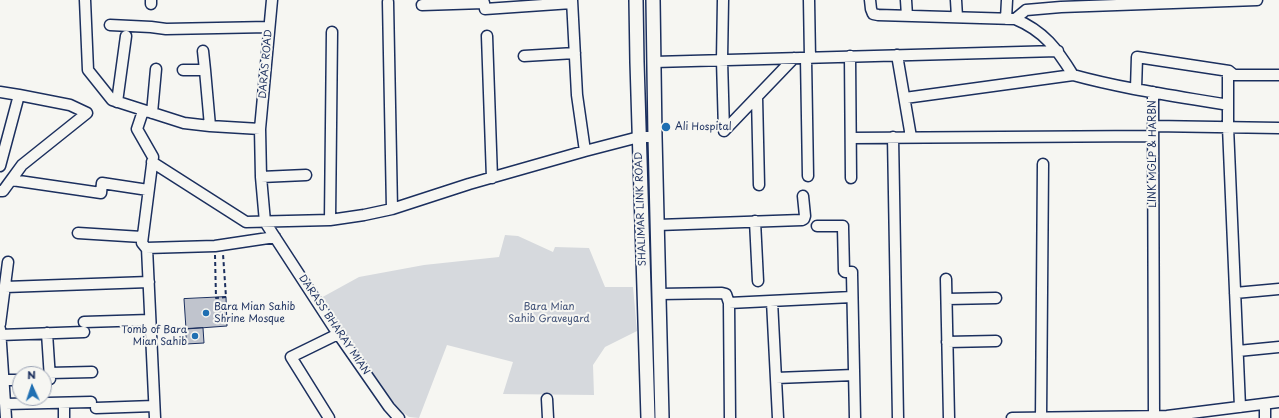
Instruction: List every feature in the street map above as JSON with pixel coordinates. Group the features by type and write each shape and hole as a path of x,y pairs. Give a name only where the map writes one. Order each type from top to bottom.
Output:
{"main road":[{"name":"SHALIMAR LINK ROAD","path":"636,0 648,418"},
{"name":"SHALIMAR LINK ROAD","path":"653,0 662,418"}],"street":[{"path":"85,0 88,70 112,100 184,123 260,129"},
{"name":"DARAS ROAD","path":"270,230 261,176 260,129 272,0"},
{"path":"723,0 722,60 724,131 794,58"},
{"path":"808,176 808,58 810,0"},
{"path":"870,0 872,14 1010,19 1029,25 1058,51 1073,75 904,98"},
{"path":"906,0 907,16"},
{"path":"956,0 957,17"},
{"path":"1007,0 1010,19"},
{"path":"1010,19 1026,10 1061,3 1257,0"},
{"path":"422,4 484,3 485,9 572,1 577,95 585,151"},
{"path":"388,2 392,209"},
{"path":"110,25 152,27 166,30 269,27"},
{"path":"330,220 332,32"},
{"path":"116,102 126,36"},
{"path":"488,36 492,178"},
{"path":"203,51 210,126"},
{"path":"654,62 1058,51"},
{"path":"524,56 575,54"},
{"path":"897,55 911,137"},
{"path":"850,56 851,178"},
{"path":"1136,89 1137,57 1229,71 1234,75"},
{"path":"155,418 147,248 142,243 153,157 137,129 147,112 156,69"},
{"path":"183,70 205,70"},
{"name":"LINK MGLP & HARBN","path":"1073,75 1094,81 1153,92 1154,417"},
{"path":"1240,407 1228,127 1228,75 1279,75"},
{"path":"0,92 70,105 87,113 22,165 3,191 0,191"},
{"path":"1153,92 1228,105"},
{"path":"0,166 19,95"},
{"path":"757,97 759,185"},
{"path":"851,138 1153,131 1228,127 1279,128"},
{"path":"147,248 219,245 270,230 392,209 585,151 639,137 655,137"},
{"path":"893,138 898,418"},
{"path":"152,162 246,222 270,230"},
{"path":"1041,418 1043,164"},
{"path":"261,176 306,175"},
{"path":"12,180 101,193 102,183 148,190"},
{"path":"658,225 804,219 803,196"},
{"path":"755,221 758,281"},
{"path":"817,226 842,226 844,271 852,272 855,418"},
{"name":"DARASS BHARAY MIAN","path":"270,230 292,260 303,281 338,334 389,407 399,418"},
{"path":"78,234 142,236"},
{"path":"0,324 8,262"},
{"path":"946,279 949,418"},
{"path":"5,287 149,282"},
{"path":"1235,293 1279,289"},
{"path":"659,294 725,293 729,303 730,418"},
{"path":"729,303 852,297"},
{"path":"947,298 996,298"},
{"path":"772,301 778,418"},
{"path":"0,335 47,334 84,327 150,320"},
{"path":"0,329 6,418"},
{"path":"47,334 47,366"},
{"path":"329,418 291,357 338,334"},
{"path":"948,342 996,341"},
{"path":"1238,351 1279,346"},
{"path":"52,376 92,372"},
{"path":"776,378 854,375"},
{"path":"3,380 12,380"},
{"path":"547,399 548,418"},
{"path":"1012,418 1167,417 1214,414 1240,407 1279,402"},
{"path":"5,404 64,403 154,406"},
{"path":"64,403 64,418"},
{"path":"1265,404 1265,418"}],"path":[{"path":"219,245 226,297 216,298 219,245"}],"green space":[{"name":"Bara Mian Sahib Graveyard","path":"505,235 518,236 553,252 555,247 589,248 605,287 633,287 637,331 605,347 593,365 594,395 503,394 513,362 447,345 419,418 409,417 392,404 319,299 359,277 424,265 499,257"}],"building":[{"name":"Bara Mian Sahib Shrine Mosque","path":"226,297 227,326 186,329 184,299"},
{"name":"Tomb of Bara Mian Sahib","path":"203,328 204,343 186,344 186,329"}],"place":[{"name":"Ali Hospital","path":"666,127"},
{"name":"Bara Mian Sahib Shrine Mosque","path":"206,313"},
{"name":"Tomb of Bara Mian Sahib","path":"195,336"}]}
